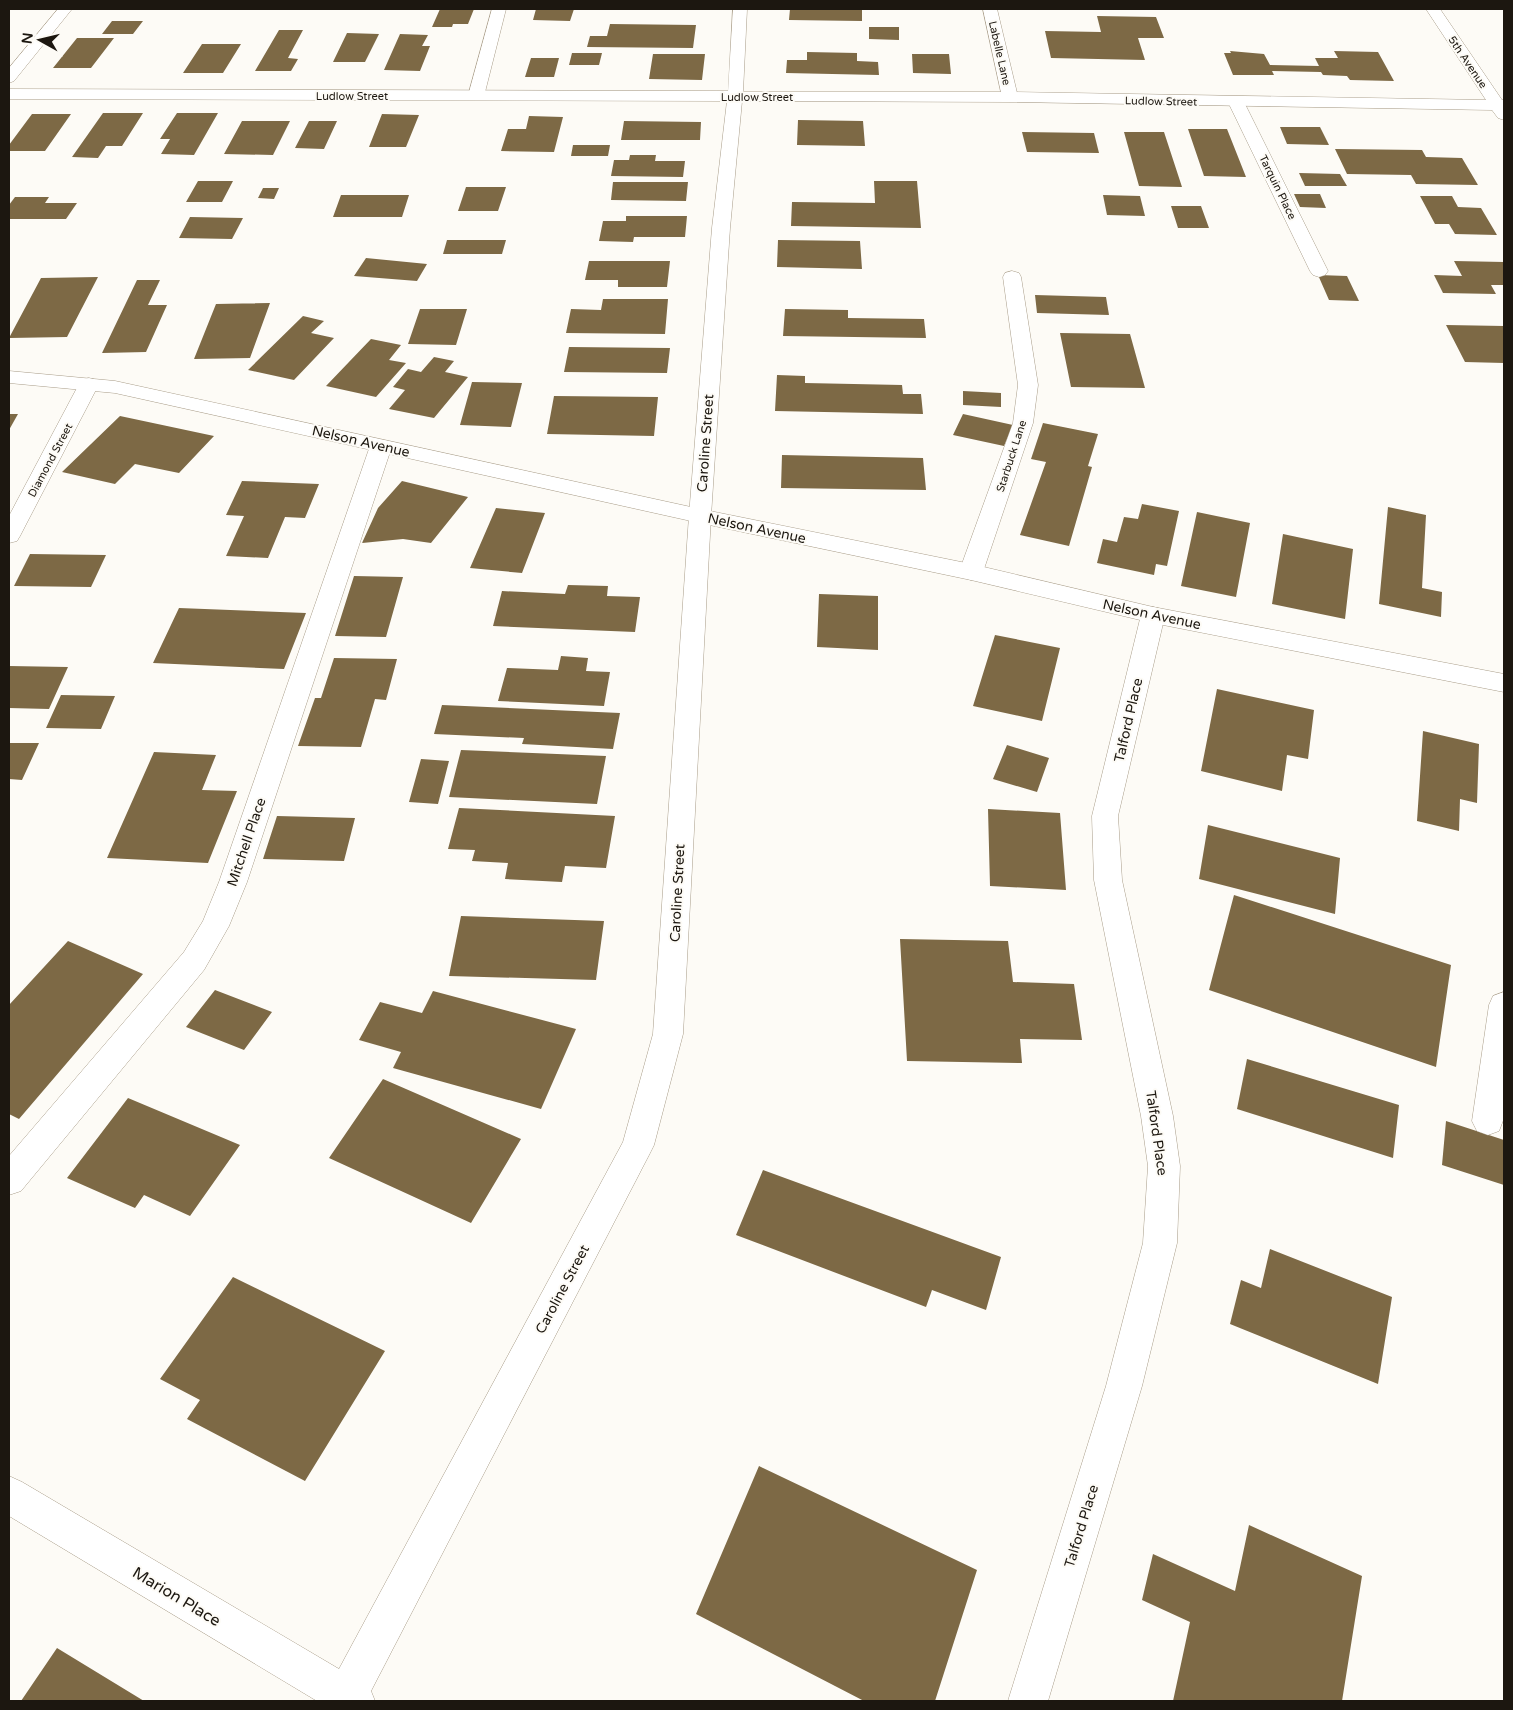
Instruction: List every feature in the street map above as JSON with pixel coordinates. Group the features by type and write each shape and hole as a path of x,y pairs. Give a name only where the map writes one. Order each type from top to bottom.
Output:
{"street":[{"path":"9,78 65,9"},
{"path":"476,96 499,9"},
{"name":"Caroline Street","path":"348,1700 638,1145 668,1034 700,516 721,228 735,97 740,9"},
{"name":"Labelle Lane","path":"990,9 1010,98"},
{"name":"5th Avenue","path":"1433,9 1502,108"},
{"name":"Ludlow Street","path":"9,94 1010,98 1502,108"},
{"name":"Tarquin Place","path":"1236,102 1319,271"},
{"name":"Starbuck Lane","path":"971,572 1023,423 1028,385 1012,278"},
{"name":"Nelson Avenue","path":"9,377 115,387 700,516 971,572 1153,615 1504,683"},
{"name":"Diamond Street","path":"9,536 58,448 89,384"},
{"name":"Mitchell Place","path":"9,1180 194,961 215,926 233,882 381,446"},
{"name":"Talford Place","path":"1028,1701 1124,1386 1160,1243 1164,1166 1157,1116 1108,880 1106,816 1153,615"},
{"path":"1488,1121 1504,1005"},
{"name":"Marion Place","path":"9,1495 348,1700"}],"building":[{"path":"440,9 474,9 468,24 453,24 452,27 432,27"},
{"path":"536,9 574,9 570,21 533,20"},
{"path":"790,9 862,9 862,21 789,20"},
{"path":"1097,16 1156,17 1164,38 1138,38 1145,60 1051,58 1045,31 1101,32"},
{"path":"112,21 143,21 133,34 102,34"},
{"path":"610,24 696,25 693,48 587,47 590,36 607,36"},
{"path":"869,27 899,27 899,40 869,39"},
{"path":"279,30 303,30 288,58 298,59 291,71 255,71"},
{"path":"347,33 379,34 365,62 333,62"},
{"path":"400,34 428,35 422,46 430,46 420,71 384,70"},
{"path":"77,38 114,38 91,68 53,68"},
{"path":"202,44 241,44 223,73 183,73"},
{"path":"1230,51 1264,54 1270,65 1319,66 1315,58 1338,58 1334,51 1378,52 1394,81 1350,80 1347,76 1323,75 1321,72 1272,71 1274,75 1233,75 1224,53 1231,53"},
{"path":"807,52 857,53 857,61 878,62 879,75 786,73 787,60 807,60"},
{"path":"572,53 602,53 599,65 569,65"},
{"path":"653,54 705,54 702,80 649,79"},
{"path":"912,54 949,54 951,74 913,73"},
{"path":"531,58 559,58 554,77 525,77"},
{"path":"103,113 143,113 122,146 106,146 98,158 72,157"},
{"path":"177,113 218,113 194,155 161,154 170,139 160,139"},
{"path":"32,114 71,114 45,151 9,151 9,145"},
{"path":"382,114 419,115 406,147 369,147"},
{"path":"529,116 563,117 554,152 501,151 508,129 526,129"},
{"path":"798,120 863,121 865,146 797,145"},
{"path":"242,121 290,121 273,155 224,154"},
{"path":"309,121 337,121 324,149 295,148"},
{"path":"624,121 701,122 700,140 621,140"},
{"path":"1280,127 1320,127 1329,145 1287,144"},
{"path":"1188,129 1227,129 1246,177 1204,176"},
{"path":"1022,132 1094,133 1099,153 1027,152"},
{"path":"1124,132 1164,132 1182,187 1139,186"},
{"path":"573,145 610,145 608,156 571,156"},
{"path":"1335,149 1422,150 1426,157 1462,158 1478,185 1416,184 1411,175 1347,174"},
{"path":"630,155 656,155 655,161 685,161 683,177 611,176 614,160 629,160"},
{"path":"1299,173 1340,174 1347,186 1305,186"},
{"path":"198,181 233,181 222,202 186,202"},
{"path":"874,181 917,181 921,228 791,226 792,202 875,203"},
{"path":"613,182 688,182 686,201 611,200"},
{"path":"466,187 506,187 498,211 458,211"},
{"path":"263,188 279,188 274,199 258,198"},
{"path":"1294,194 1320,194 1326,208 1300,207"},
{"path":"341,195 409,195 402,217 333,217"},
{"path":"1103,195 1140,196 1145,216 1107,215"},
{"path":"1420,196 1452,196 1458,207 1481,208 1497,235 1455,234 1449,224 1435,224"},
{"path":"15,197 49,197 45,203 77,203 66,219 9,219 9,205"},
{"path":"1171,206 1201,206 1209,228 1178,228"},
{"path":"626,216 687,216 685,237 634,237 633,242 599,241 603,221 626,221"},
{"path":"190,217 243,218 232,239 179,238"},
{"path":"447,240 506,240 502,254 443,254"},
{"path":"778,240 860,241 862,269 777,267"},
{"path":"366,258 427,264 417,281 354,276"},
{"path":"589,261 670,261 667,287 618,287 618,280 585,280"},
{"path":"1454,261 1504,262 1504,285 1491,285 1496,294 1443,293 1434,275 1462,276"},
{"path":"1318,275 1347,276 1359,301 1329,300"},
{"path":"98,277 67,337 9,338 41,278"},
{"path":"137,280 160,280 148,305 167,305 146,352 102,353"},
{"path":"1035,295 1106,297 1109,315 1037,313"},
{"path":"603,299 668,299 665,334 566,333 571,309 601,310"},
{"path":"270,303 250,358 194,359 216,304"},
{"path":"420,309 467,309 456,345 408,344"},
{"path":"785,309 848,310 848,318 924,319 926,338 783,336"},
{"path":"303,316 324,321 311,333 334,338 294,380 248,370"},
{"path":"1446,325 1504,326 1504,363 1465,362"},
{"path":"1060,333 1130,334 1145,388 1071,387"},
{"path":"371,339 401,345 389,360 406,363 376,397 326,386"},
{"path":"569,347 670,348 667,373 564,372"},
{"path":"434,357 454,361 445,372 468,377 434,418 389,409 405,390 393,387 408,369 421,372"},
{"path":"777,375 805,376 805,383 902,385 903,394 921,394 923,414 775,411"},
{"path":"472,382 522,383 511,427 460,425"},
{"path":"963,391 1001,393 1001,407 963,405"},
{"path":"554,396 658,397 654,436 547,434"},
{"path":"9,414 18,414 9,430"},
{"path":"963,414 1013,425 1004,446 953,435"},
{"path":"120,416 214,436 179,473 135,464 115,484 62,472"},
{"path":"1043,423 1098,434 1088,466 1092,467 1069,546 1020,535 1046,462 1031,459"},
{"path":"782,455 923,458 926,490 781,488"},
{"path":"242,481 319,484 305,518 285,517 268,558 226,556 244,516 226,515"},
{"path":"402,481 468,497 431,543 403,539 362,543 378,508"},
{"path":"1142,504 1179,511 1167,566 1156,564 1154,575 1097,563 1103,539 1117,542 1124,517 1138,519"},
{"path":"1388,507 1426,515 1422,588 1442,592 1441,617 1379,604"},
{"path":"496,508 545,513 522,573 470,568"},
{"path":"1197,512 1250,523 1236,597 1181,586"},
{"path":"1283,534 1353,549 1345,619 1272,604"},
{"path":"30,554 106,555 91,587 14,586"},
{"path":"354,576 403,577 386,637 335,636"},
{"path":"568,585 608,586 607,596 640,597 635,632 493,626 502,591 565,594"},
{"path":"819,594 878,596 878,650 817,647"},
{"path":"179,608 306,613 284,669 153,663"},
{"path":"995,635 1060,648 1042,721 973,706"},
{"path":"561,656 588,658 586,671 610,672 604,706 498,701 507,668 558,670"},
{"path":"334,658 397,659 386,700 375,699 361,747 298,746 315,698 321,698"},
{"path":"9,666 68,667 49,709 9,708"},
{"path":"1217,689 1314,710 1308,759 1287,755 1282,791 1201,771"},
{"path":"61,695 115,696 101,729 46,728"},
{"path":"442,705 620,713 613,749 522,744 524,738 434,734"},
{"path":"1423,731 1479,744 1477,803 1460,799 1459,831 1417,821"},
{"path":"9,743 39,743 22,780 9,779"},
{"path":"1007,745 1049,758 1037,792 993,779"},
{"path":"461,750 606,756 597,804 449,797"},
{"path":"154,752 216,755 202,790 237,791 208,863 107,858"},
{"path":"421,759 449,761 438,804 409,802"},
{"path":"459,808 615,816 606,868 565,866 562,882 505,879 508,863 472,861 475,850 448,849"},
{"path":"988,809 1060,813 1066,890 990,886"},
{"path":"277,816 355,818 344,861 263,859"},
{"path":"1208,825 1340,858 1335,914 1199,879"},
{"path":"1234,895 1451,965 1436,1067 1209,990"},
{"path":"461,916 604,921 596,980 449,976"},
{"path":"900,939 1008,941 1013,982 1074,984 1082,1040 1020,1039 1022,1063 907,1061"},
{"path":"68,941 143,974 19,1119 9,1114 9,1005"},
{"path":"215,990 272,1012 244,1050 186,1027"},
{"path":"433,991 576,1029 541,1109 393,1068 401,1052 359,1040 380,1002 422,1013"},
{"path":"1247,1059 1399,1105 1393,1158 1237,1109"},
{"path":"383,1079 521,1139 471,1223 329,1158"},
{"path":"128,1098 240,1145 190,1216 144,1195 135,1208 67,1178"},
{"path":"1446,1121 1504,1140 1504,1185 1442,1165"},
{"path":"763,1170 1001,1257 986,1310 932,1290 926,1307 736,1235"},
{"path":"1270,1249 1392,1297 1378,1384 1230,1324 1241,1280 1261,1288"},
{"path":"233,1277 385,1351 305,1481 187,1419 200,1400 160,1379"},
{"path":"759,1466 977,1570 935,1701 864,1701 696,1614"},
{"path":"1249,1525 1362,1576 1342,1701 1173,1701 1190,1622 1142,1600 1153,1554 1235,1591"},
{"path":"57,1648 144,1701 21,1701"}]}
